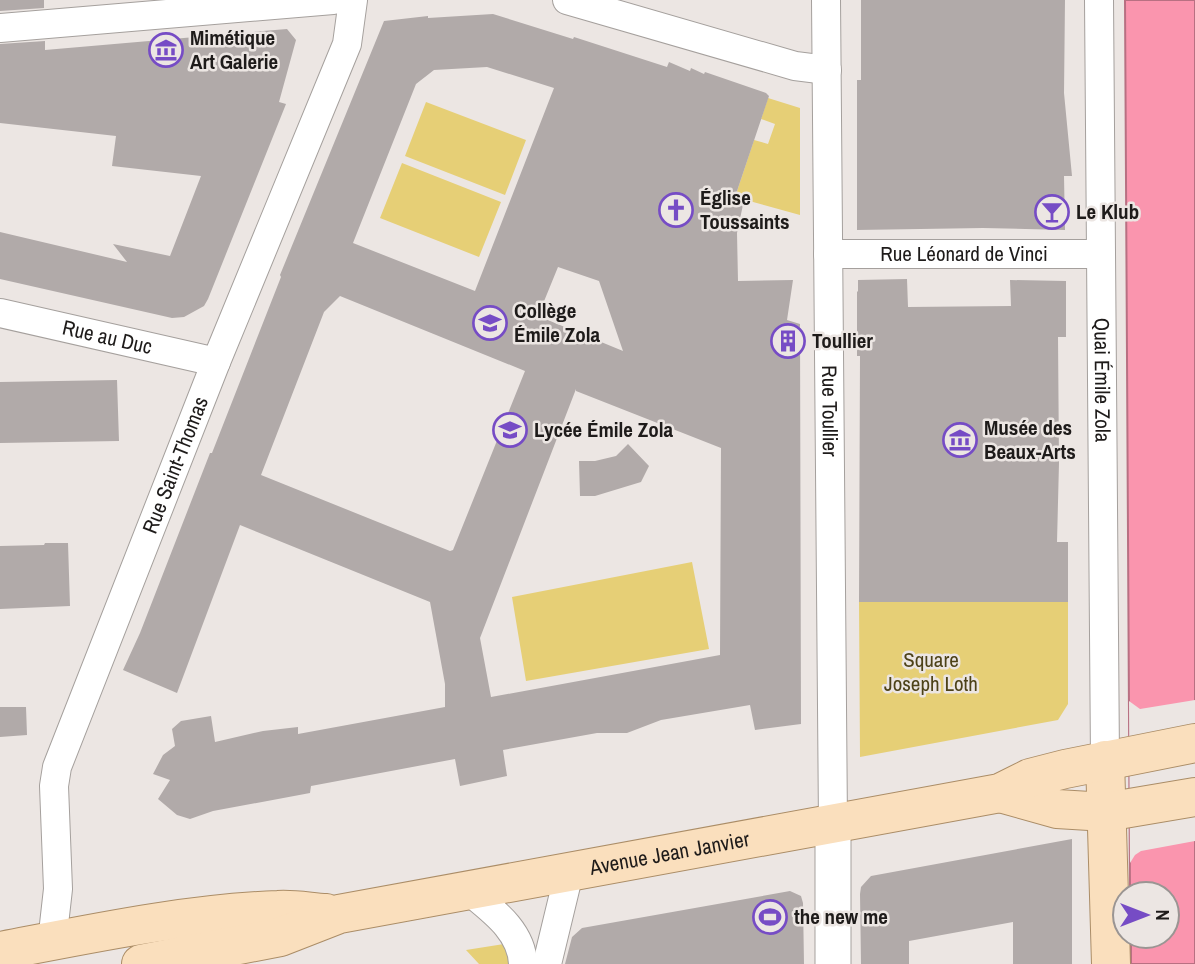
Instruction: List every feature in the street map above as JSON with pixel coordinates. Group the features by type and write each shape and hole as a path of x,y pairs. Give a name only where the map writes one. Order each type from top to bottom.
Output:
{"main road":[{"name":"Avenue Jean Janvier","path":"141,964 280,937 339,914 1000,793 1030,778 1195,743"},
{"path":"1111,964 1117,810 1116,758"},
{"name":"Avenue Jean Janvier","path":"1000,793 1057,809 1117,810 1195,797"},
{"name":"Avenue Jean Janvier","path":"2,952 49,953 142,926 243,913 279,909 339,914"}],"street":[{"path":"0,28 333,0"},
{"name":"Rue Saint-Thomas","path":"49,953 58,889 54,786 57,767 216,362 347,44 353,0"},
{"path":"567,0 795,66 827,70"},
{"name":"Rue Toullier","path":"826,0 832,824"},
{"name":"Quai Émile Zola","path":"1099,0 1101,254 1116,758"},
{"name":"Rue Léonard de Vinci","path":"828,254 1101,254"},
{"name":"Rue au Duc","path":"0,313 216,362"},
{"path":"832,824 833,964"},
{"path":"547,964 569,873"},
{"path":"469,891 498,916 514,935 522,951 523,964"}],"green space":[{"path":"768,98 800,108 800,215 735,197 754,140 768,144 775,124 761,119"},
{"path":"426,102 526,140 505,195 405,156"},
{"path":"402,163 501,202 479,257 380,218"},
{"path":"692,562 709,649 526,681 512,597"},
{"name":"Square Joseph Loth","path":"859,602 1068,602 1068,704 1058,720 860,757"},
{"path":"504,944 513,964 479,964 466,950"}],"shaded area":[{"path":"1125,0 1195,0 1195,964 1131,964 1131,950 1181,950 1181,880 1130,880"}],"pier":[{"path":"1195,700 1195,841 1141,851 1130,863 1129,701 1140,709"}],"building":[{"path":"0,0 44,0 44,8 0,11"},
{"path":"861,0 1065,0 1064,93 1072,176 1064,176 1065,230 857,230 857,80 861,80"},
{"path":"493,14 667,67 669,62 690,71 691,68 704,74 705,72 769,96 735,197 744,200 737,233 738,281 793,280 787,320 800,324 801,724 755,730 750,705 661,720 627,733 597,733 503,750 507,776 460,786 455,759 311,786 310,793 213,811 190,819 177,815 158,799 170,780 153,774 163,755 175,746 172,729 181,721 211,716 215,742 263,731 298,727 298,734 445,707 445,684 430,602 240,525 177,693 123,670 384,21","holes":["487,67 554,88 475,291 353,243 416,84 434,70","558,267 599,281 623,351 538,316","340,296 525,371 453,550 261,475 324,312","576,389 721,448 720,655 491,697 480,638"]},
{"path":"287,29 296,40 279,102 286,104 204,306 184,317 172,318 0,279 0,232 127,262 113,244 170,256 201,176 112,166 116,136 0,123 0,44 45,41 45,50"},
{"name":"Musée des Beaux-Arts","path":"907,279 908,307 1011,306 1010,280 1066,281 1066,337 1058,337 1057,542 1068,542 1068,602 859,602 858,280"},
{"path":"117,380 119,441 0,443 0,382"},
{"path":"628,444 649,466 641,482 595,496 580,496 579,461 595,461 616,456"},
{"path":"68,543 70,606 0,609 0,546"},
{"path":"0,707 26,707 27,735 0,737"},
{"path":"1072,839 1072,964 1013,964 1013,922 909,941 909,964 861,964 860,894 861,887 871,876"},
{"path":"790,891 801,896 803,903 804,964 565,964 572,937 582,928"}],"place":[{"name":"Mimétique Art Galerie","path":"166,50"},
{"name":"Église Toussaints","path":"676,210"},
{"name":"Le Klub","path":"1052,212"},
{"name":"Collège Émile Zola","path":"490,323"},
{"name":"Toullier","path":"788,341"},
{"name":"Lycée Émile Zola","path":"510,430"},
{"name":"Musée des Beaux-Arts","path":"960,440"},
{"name":"the new me","path":"770,917"}]}
